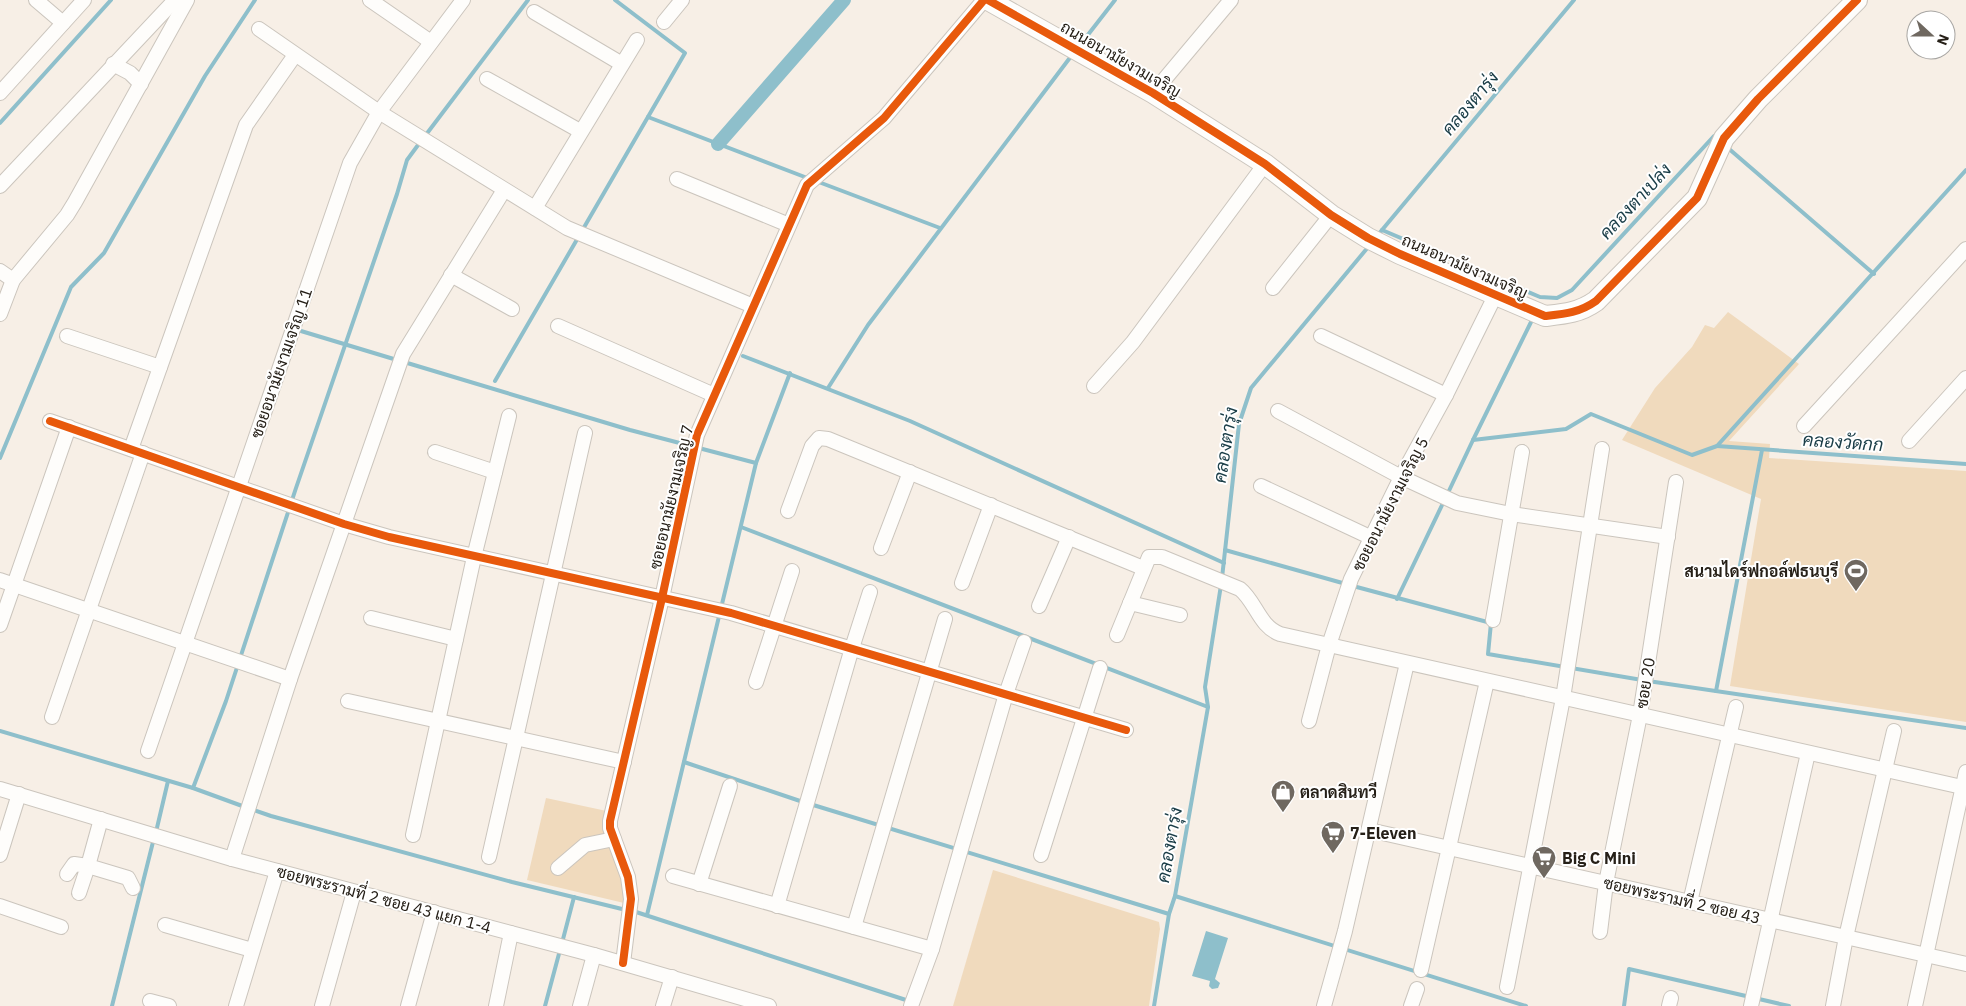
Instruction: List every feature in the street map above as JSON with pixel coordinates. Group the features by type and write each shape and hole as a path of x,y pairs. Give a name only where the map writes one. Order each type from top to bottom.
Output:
{"street":[{"path":"36,0 63,24"},
{"path":"0,93 84,0"},
{"path":"0,186 113,64 176,0"},
{"path":"0,314 13,280 71,209 187,0"},
{"path":"370,0 431,42"},
{"name":"ซอยอนามัยงามเจริญ 11","path":"148,751 350,163 379,112 463,0"},
{"path":"664,22 682,0"},
{"name":"ถนนอนามัยงามเจริญ","path":"986,0 1154,92 1264,164 1331,215 1376,241 1400,254 1545,316 1569,314 1585,309 1596,302 1697,198 1724,138 1758,99 1858,0"},
{"name":"ซอยอนามัยงามเจริญ 7","path":"623,963 631,899 628,877 610,822 662,598 697,434 807,185 884,118 986,0"},
{"path":"1154,92 1230,0"},
{"path":"534,12 622,64"},
{"path":"259,29 379,112 567,228 753,306"},
{"path":"535,208 636,40"},
{"path":"52,718 89,610 160,367 246,124 295,55"},
{"path":"113,64 130,73 141,84"},
{"path":"487,79 580,131"},
{"path":"1094,386 1133,342 1264,164"},
{"path":"677,178 789,225"},
{"path":"232,859 290,679 403,354 504,190"},
{"path":"1273,288 1331,215"},
{"path":"1804,426 1966,248"},
{"path":"0,271 13,280"},
{"path":"451,276 512,309"},
{"name":"ซอยอนามัยงามเจริญ 5","path":"1309,722 1329,645 1351,579 1401,477 1446,395 1495,296"},
{"path":"558,326 714,395"},
{"path":"67,336 160,367"},
{"path":"1320,336 1446,395"},
{"path":"1909,441 1966,378"},
{"path":"1278,411 1401,477 1457,503 1511,514 1668,537"},
{"path":"413,836 474,557 509,416"},
{"path":"50,421 344,524 389,537 731,613 1006,694 1083,719 1126,730"},
{"path":"0,626 69,427"},
{"path":"490,857 585,433"},
{"path":"788,511 812,446 819,438 828,439 1143,568"},
{"path":"1507,987 1563,698 1602,449"},
{"path":"435,452 495,472"},
{"path":"1494,620 1522,452"},
{"path":"881,548 910,472"},
{"name":"ซอย 20","path":"1600,932 1606,883 1640,715 1676,482"},
{"path":"1261,486 1372,538"},
{"path":"962,583 991,506"},
{"path":"1039,606 1069,537"},
{"path":"1117,635 1149,557 1162,557 1214,579 1234,585 1245,593 1267,626 1275,632 1962,787"},
{"path":"756,682 792,571"},
{"path":"0,580 290,679"},
{"path":"777,906 870,592"},
{"path":"1130,603 1180,615"},
{"path":"370,618 456,639"},
{"path":"854,927 945,619"},
{"path":"912,1002 932,949 1006,694 1024,642"},
{"path":"1324,1006 1345,931 1407,663"},
{"path":"1041,856 1100,668"},
{"path":"1422,970 1487,681"},
{"path":"348,701 624,762"},
{"path":"1690,902 1736,707"},
{"path":"1833,1005 1846,937 1894,731"},
{"path":"1751,1006 1808,753"},
{"path":"1915,1006 1966,772"},
{"path":"699,884 730,786"},
{"name":"ซอยพระรามที่ 2 ซอย 43 แยก 1-4","path":"0,789 232,859 594,954 672,977 748,1003 769,1006"},
{"path":"0,855 19,794"},
{"path":"79,894 101,820"},
{"name":"ซอยพระรามที่ 2 ซอย 43","path":"1369,830 1966,964"},
{"path":"558,868 585,845 614,839"},
{"path":"66,874 74,864 88,866 128,878 133,888"},
{"path":"236,1006 277,870"},
{"path":"673,876 932,949"},
{"path":"322,1006 354,892"},
{"path":"0,906 61,927"},
{"path":"408,1006 434,912"},
{"path":"165,925 252,950"},
{"path":"496,1006 511,933"},
{"path":"580,1006 594,954"},
{"path":"663,1006 672,977"},
{"path":"1411,1006 1417,989"},
{"path":"150,1001 169,1006"}],"shaded area":[{"name":"สนามไดร์ฟกอล์ฟธนบุรี","path":"1728,312 1799,364 1729,441 1770,444 1769,458 1966,471 1966,722 1730,686 1761,499 1622,440 1655,388 1692,347 1705,325 1714,328"},
{"path":"546,798 616,813 614,821 631,874 624,903 527,880"},
{"path":"993,870 1159,922 1160,929 1149,1006 953,1006"}],"water":[{"path":"1206,931 1228,938 1215,979 1220,983 1218,988 1212,989 1209,986 1210,981 1192,976"}],"waterway":[{"path":"0,123 111,0"},
{"path":"0,458 71,287 104,253 205,76 255,0"},
{"path":"425,136 528,0"},
{"path":"495,381 685,53 615,0"},
{"path":"718,144 844,0"},
{"path":"1080,45 1115,0"},
{"name":"คลองตารุ่ง","path":"1377,236 1574,0"},
{"path":"828,388 868,325 1072,55"},
{"path":"648,117 810,179"},
{"name":"คลองตาเปล่ง","path":"1382,230 1540,297 1557,298 1572,290 1714,136 1717,138"},
{"path":"193,788 226,701 407,160 421,141"},
{"name":"คลองตาเปล่ง","path":"1728,148 1874,274"},
{"path":"1447,495 1473,440 1566,429 1591,414 1692,455 1717,446 1966,170"},
{"path":"816,181 940,228"},
{"name":"คลองตารุ่ง","path":"1222,578 1239,424 1251,388 1369,246"},
{"path":"1473,440 1533,318"},
{"path":"301,331 397,360"},
{"path":"743,356 910,421 1224,563"},
{"path":"404,362 630,430 756,463"},
{"path":"647,915 756,463 790,373"},
{"name":"คลองวัดกก","path":"1717,446 1966,464"},
{"path":"1716,691 1762,450"},
{"path":"1397,599 1444,501"},
{"path":"741,527 1208,707"},
{"path":"1225,550 1346,584"},
{"name":"คลองตารุ่ง","path":"1154,1006 1169,914 1175,896 1208,707 1205,687 1221,585"},
{"path":"1353,586 1491,623 1488,654 1642,680"},
{"path":"1648,681 1966,728"},
{"path":"0,731 193,788 245,807"},
{"path":"684,762 803,802"},
{"path":"156,832 168,781"},
{"path":"810,804 1169,914"},
{"path":"251,809 512,882 626,910"},
{"path":"112,1006 154,838"},
{"path":"1175,896 1526,1006"},
{"path":"562,943 574,897"},
{"path":"633,911 909,1001"},
{"path":"545,1006 560,950"},
{"path":"1624,1006 1629,969 1789,1006"}],"cycle path":[{"path":"623,963 631,899 628,877 610,828 610,821 662,598 697,435 807,185 884,118 984,0"},
{"path":"988,0 1153,93 1265,164 1331,215 1368,238 1400,254 1545,316 1565,314 1596,301 1697,198 1724,138 1758,99 1857,0"},
{"path":"50,421 344,524 389,537 731,613 1126,730"}],"place":[{"name":"สนามไดร์ฟกอล์ฟธนบุรี","path":"1856,592"},
{"name":"ตลาดสินทวี","path":"1283,813"},
{"name":"7-Eleven","path":"1333,854"},
{"name":"Big C Mini","path":"1544,879"}]}
